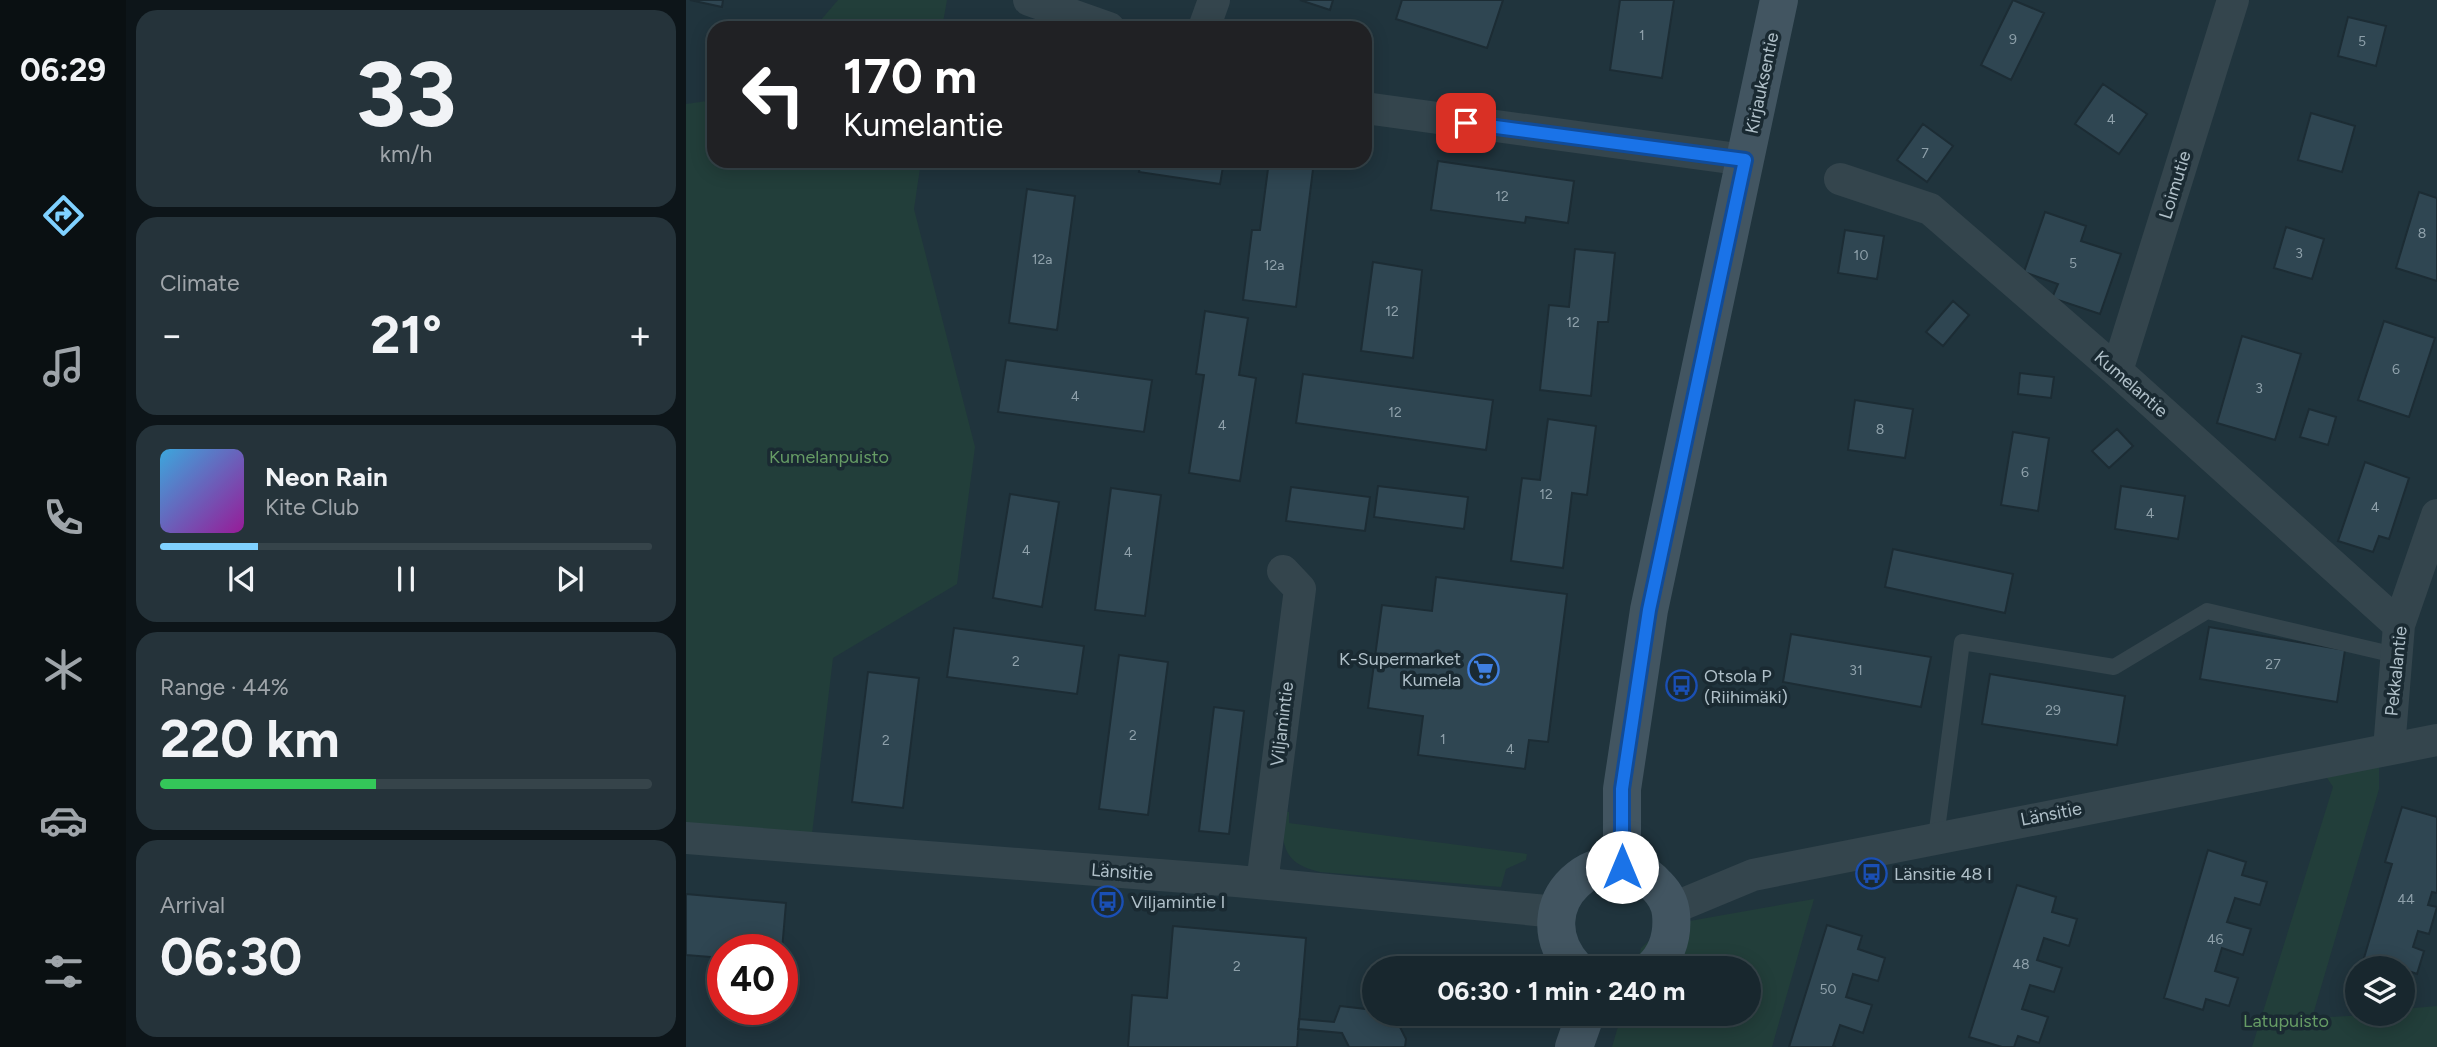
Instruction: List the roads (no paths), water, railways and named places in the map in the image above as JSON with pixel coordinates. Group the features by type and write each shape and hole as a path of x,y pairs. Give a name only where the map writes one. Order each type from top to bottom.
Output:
{"street":[{"path":"1029,0 1090,21"},
{"path":"1206,21 1214,0"},
{"name":"Kirjauksentie","path":"1622,867 1622,789 1647,623 1779,0"},
{"name":"Loimutie","path":"2117,371 2233,0"},
{"path":"1372,109 1745,160"},
{"name":"Kumelantie","path":"1840,179 1930,209 2117,371 2397,640"},
{"name":"Pekkalantie","path":"2389,749 2397,640 2437,515"},
{"name":"Viljamintie","path":"1262,883 1300,589 1283,571"},
{"name":"Länsitie","path":"1671,909 1753,875 2437,740"},
{"name":"Länsitie","path":"686,838 1262,883 1557,912"},
{"path":"1564,956 1557,939 1557,912 1569,887 1582,875 1599,868 1622,867 1635,870 1651,879 1663,892 1671,909 1673,927 1669,945 1661,956"},
{"path":"1574,1047 1581,1026"}],"lane":[{"path":"1936,837 1962,642 2114,667 2207,611 2397,640"}],"place":[{"name":"K-Supermarket Kumela","path":"1484,669"},
{"name":"Otsola P (Riihimäki)","path":"1681,686"},
{"name":"Länsitie 48 I","path":"1871,874"},
{"name":"Viljamintie I","path":"1108,902"}],"park label":[{"name":"Kumelanpuisto","path":"829,457"},
{"name":"Latupuisto","path":"2286,1021"}]}
